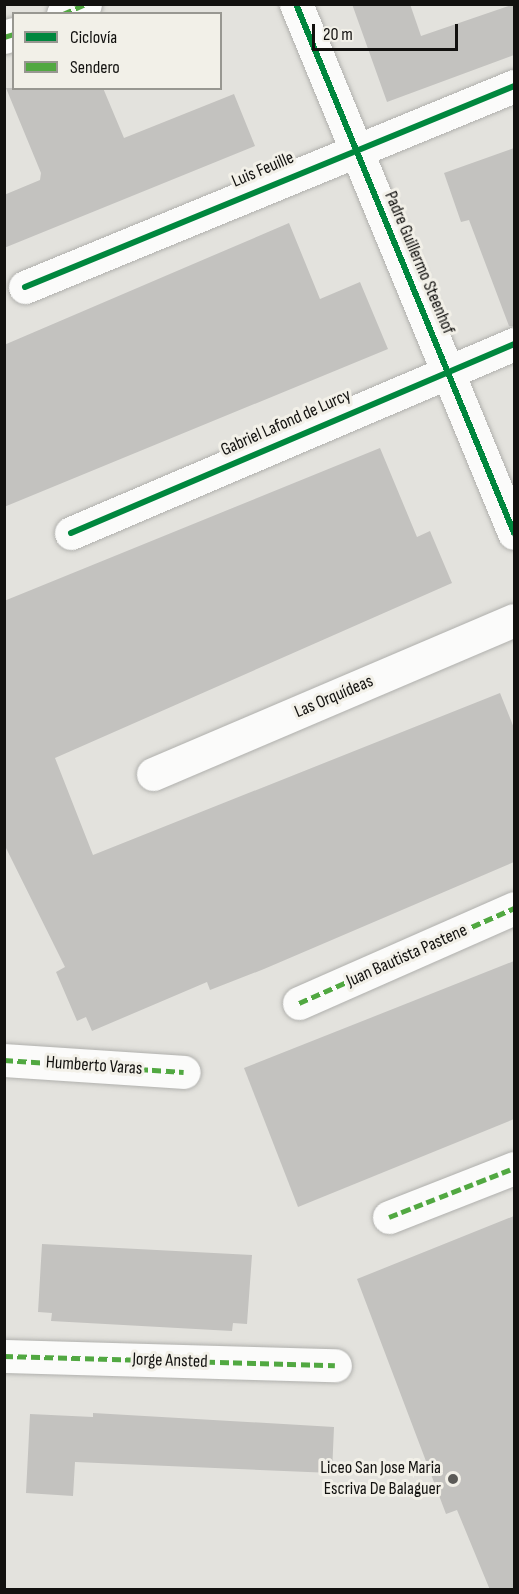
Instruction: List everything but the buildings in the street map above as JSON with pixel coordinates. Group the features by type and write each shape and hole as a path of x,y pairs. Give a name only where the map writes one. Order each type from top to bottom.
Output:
{"street":[{"path":"67,12 84,4"},
{"name":"Padre Guillermo Steenhof","path":"296,4 514,533"},
{"name":"Luis Feuille","path":"25,287 355,148 514,86"},
{"name":"Gabriel Lafond de Lurcy","path":"71,534 447,369 514,344"},
{"name":"Las Orquídeas","path":"153,774 514,620"},
{"name":"Juan Bautista Pastene","path":"299,1003 514,908"},
{"name":"Humberto Varas","path":"4,1060 184,1072"},
{"path":"389,1218 514,1168"},
{"name":"Jorge Ansted","path":"4,1356 335,1365"}],"marked path":[{"path":"67,12 85,4"},
{"path":"4,37 12,35"},
{"path":"299,1003 514,908"},
{"path":"4,1060 184,1072"},
{"path":"389,1217 514,1168"},
{"path":"4,1356 335,1365"}],"cycle path":[{"path":"296,4 514,533"},
{"path":"25,287 514,86"},
{"path":"71,533 514,344"}],"place":[{"name":"Liceo San Jose Maria Escriva De Balaguer","path":"453,1479"}]}
